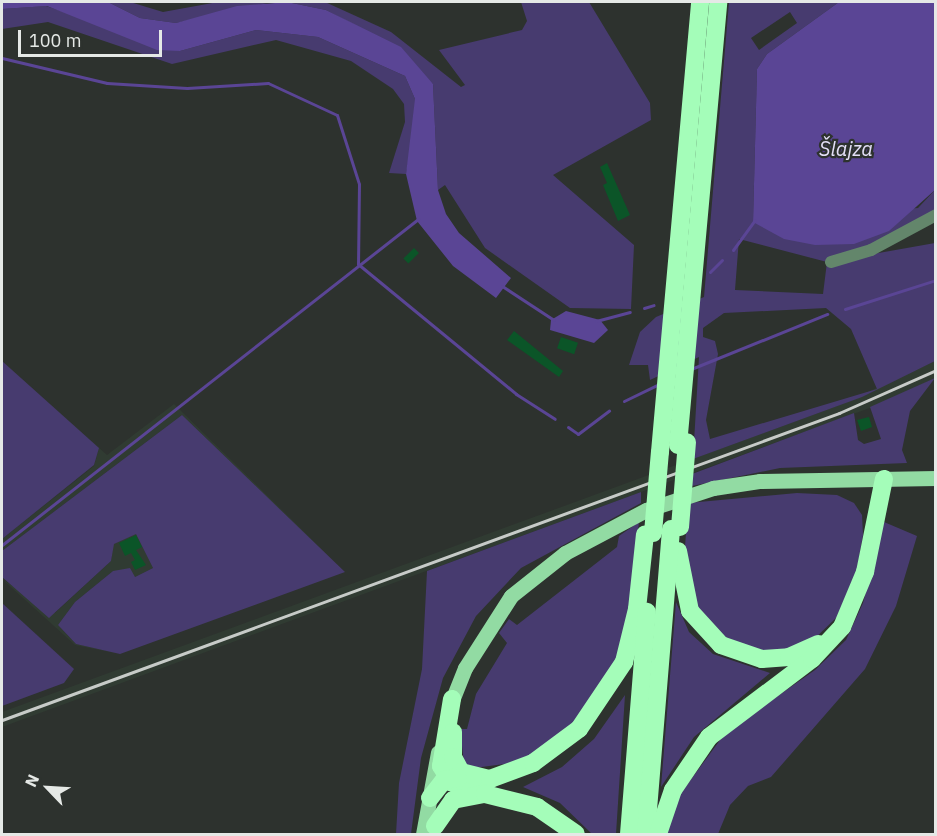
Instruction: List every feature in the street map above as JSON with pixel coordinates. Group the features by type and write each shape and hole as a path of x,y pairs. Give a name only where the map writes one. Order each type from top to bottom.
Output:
{"highway":[{"path":"629,834 649,533 667,313 700,2"},
{"path":"646,834 676,528 714,24 718,2"},
{"path":"658,834 673,790 708,737 825,647 847,616 865,572 884,479"},
{"path":"676,528 679,566 686,600 699,624 721,645 751,657 789,657 822,642 847,616"},
{"path":"430,832 453,800 549,753 606,696 634,628 649,533"},
{"path":"430,798 446,778 442,758 452,699"},
{"path":"453,732 456,765 482,786"},
{"path":"446,778 482,786 537,807 576,834"}],"main road":[{"path":"430,832 430,798 452,699 482,638 511,596 593,537 646,510 725,486 782,479 936,478"},
{"path":"430,832 446,778 453,732 471,672 500,624 528,591 593,537"}],"street":[{"path":"831,262 871,250 936,214"}],"shaded area":[{"path":"108,2 130,2 163,12 218,2 272,2 176,23 140,18"},
{"path":"287,2 325,2 391,32 461,87 465,85 439,50 522,30 527,21 521,2 589,2 650,103 651,120 553,175 634,245 631,309 570,308 485,248 445,185 438,190 433,84 353,24 326,10"},
{"path":"729,2 839,2 767,54 757,69 753,222 918,208 935,190 935,217 873,254 935,243 935,361 862,397 693,459 699,357 650,380 648,365 629,365 640,332 656,317 704,297","holes":["790,12 797,23 759,50 751,38","739,239 827,262 823,294 735,290","826,308 851,329 877,389 710,439 706,420 718,354 715,341 703,337 703,328 724,313"]},
{"path":"46,6 180,51 256,30 318,37 405,76 415,99 415,122 406,174 389,173 405,122 404,104 393,89 351,61 276,40 172,64 48,22 2,29 2,9"},
{"path":"2,360 107,455 174,404 345,572 182,415 2,551 2,539 94,466 99,448"},
{"path":"2,361 99,448 94,465 2,539"},
{"path":"935,361 935,378 886,402 2,727 2,712 837,406"},
{"path":"935,378 910,411 902,450 907,463 780,468 692,486 692,474 854,413 858,440 864,444 881,439 870,407"},
{"path":"182,415 345,572 120,654 76,644 58,625 75,602 113,571 130,568 135,577 153,568 136,534 114,544 111,561 49,618 2,577 2,551"},
{"path":"641,492 641,503 521,568 476,616 443,678 421,758 411,834 396,834 399,783 422,669 427,571"},
{"path":"797,493 837,495 854,503 862,515 863,535 857,569 837,617 810,643 773,654 739,648 698,615 684,562 688,503"},
{"path":"639,522 626,638 609,678 583,715 549,746 512,763 474,768 464,763 460,729 467,729 476,694 507,643 499,633 509,619 517,625 617,547 619,536"},
{"path":"884,522 917,536 896,606 865,669 771,777 748,786 730,805 718,834 667,834 678,797 726,732 815,670 846,640 863,603"},
{"path":"136,533 153,568 135,577 113,571 75,602 58,625 76,644 120,654 75,645 2,579 55,613 111,561 113,544"},
{"path":"676,602 689,632 713,654 770,673 694,737 661,787"},
{"path":"2,603 74,669 64,683 2,706"},
{"path":"625,695 616,834 592,834 560,803 523,787 562,767 594,739"}],"water":[{"path":"2,2 108,2 140,18 176,23 237,6 287,2 326,10 401,47 433,84 438,190 446,214 459,233 511,278 496,298 453,266 417,221 406,174 415,99 405,76 318,37 256,30 180,51 157,50 47,6 2,9"},
{"name":"Šlajza","path":"839,2 935,2 935,190 889,231 854,244 815,245 784,239 753,222 757,69 767,54"},
{"path":"566,311 600,320 608,330 594,343 550,330 551,320"}],"building":[{"path":"607,163 630,215 618,221 603,185 607,183 600,167"},
{"path":"414,248 419,253 408,264 403,259"},
{"path":"514,331 563,371 559,377 507,340"},
{"path":"561,337 578,343 574,354 557,348"},
{"path":"869,417 872,427 861,431 857,420"},
{"path":"136,535 142,547 136,550 146,565 135,570 131,562 135,560 131,553 125,556 119,543"}],"waterway":[{"path":"2,58 107,83 187,88 268,83 337,115 359,184 358,264 516,394 555,419"},
{"path":"2,545 418,219"},
{"path":"733,250 755,220"},
{"path":"710,272 722,260"},
{"path":"845,309 936,280"},
{"path":"502,286 554,320"},
{"path":"644,308 654,305"},
{"path":"596,321 630,312"},
{"path":"691,369 827,314"},
{"path":"624,401 661,383"},
{"path":"568,427 578,434 609,411"}],"railway":[{"path":"2,720 839,413 936,370"}]}
